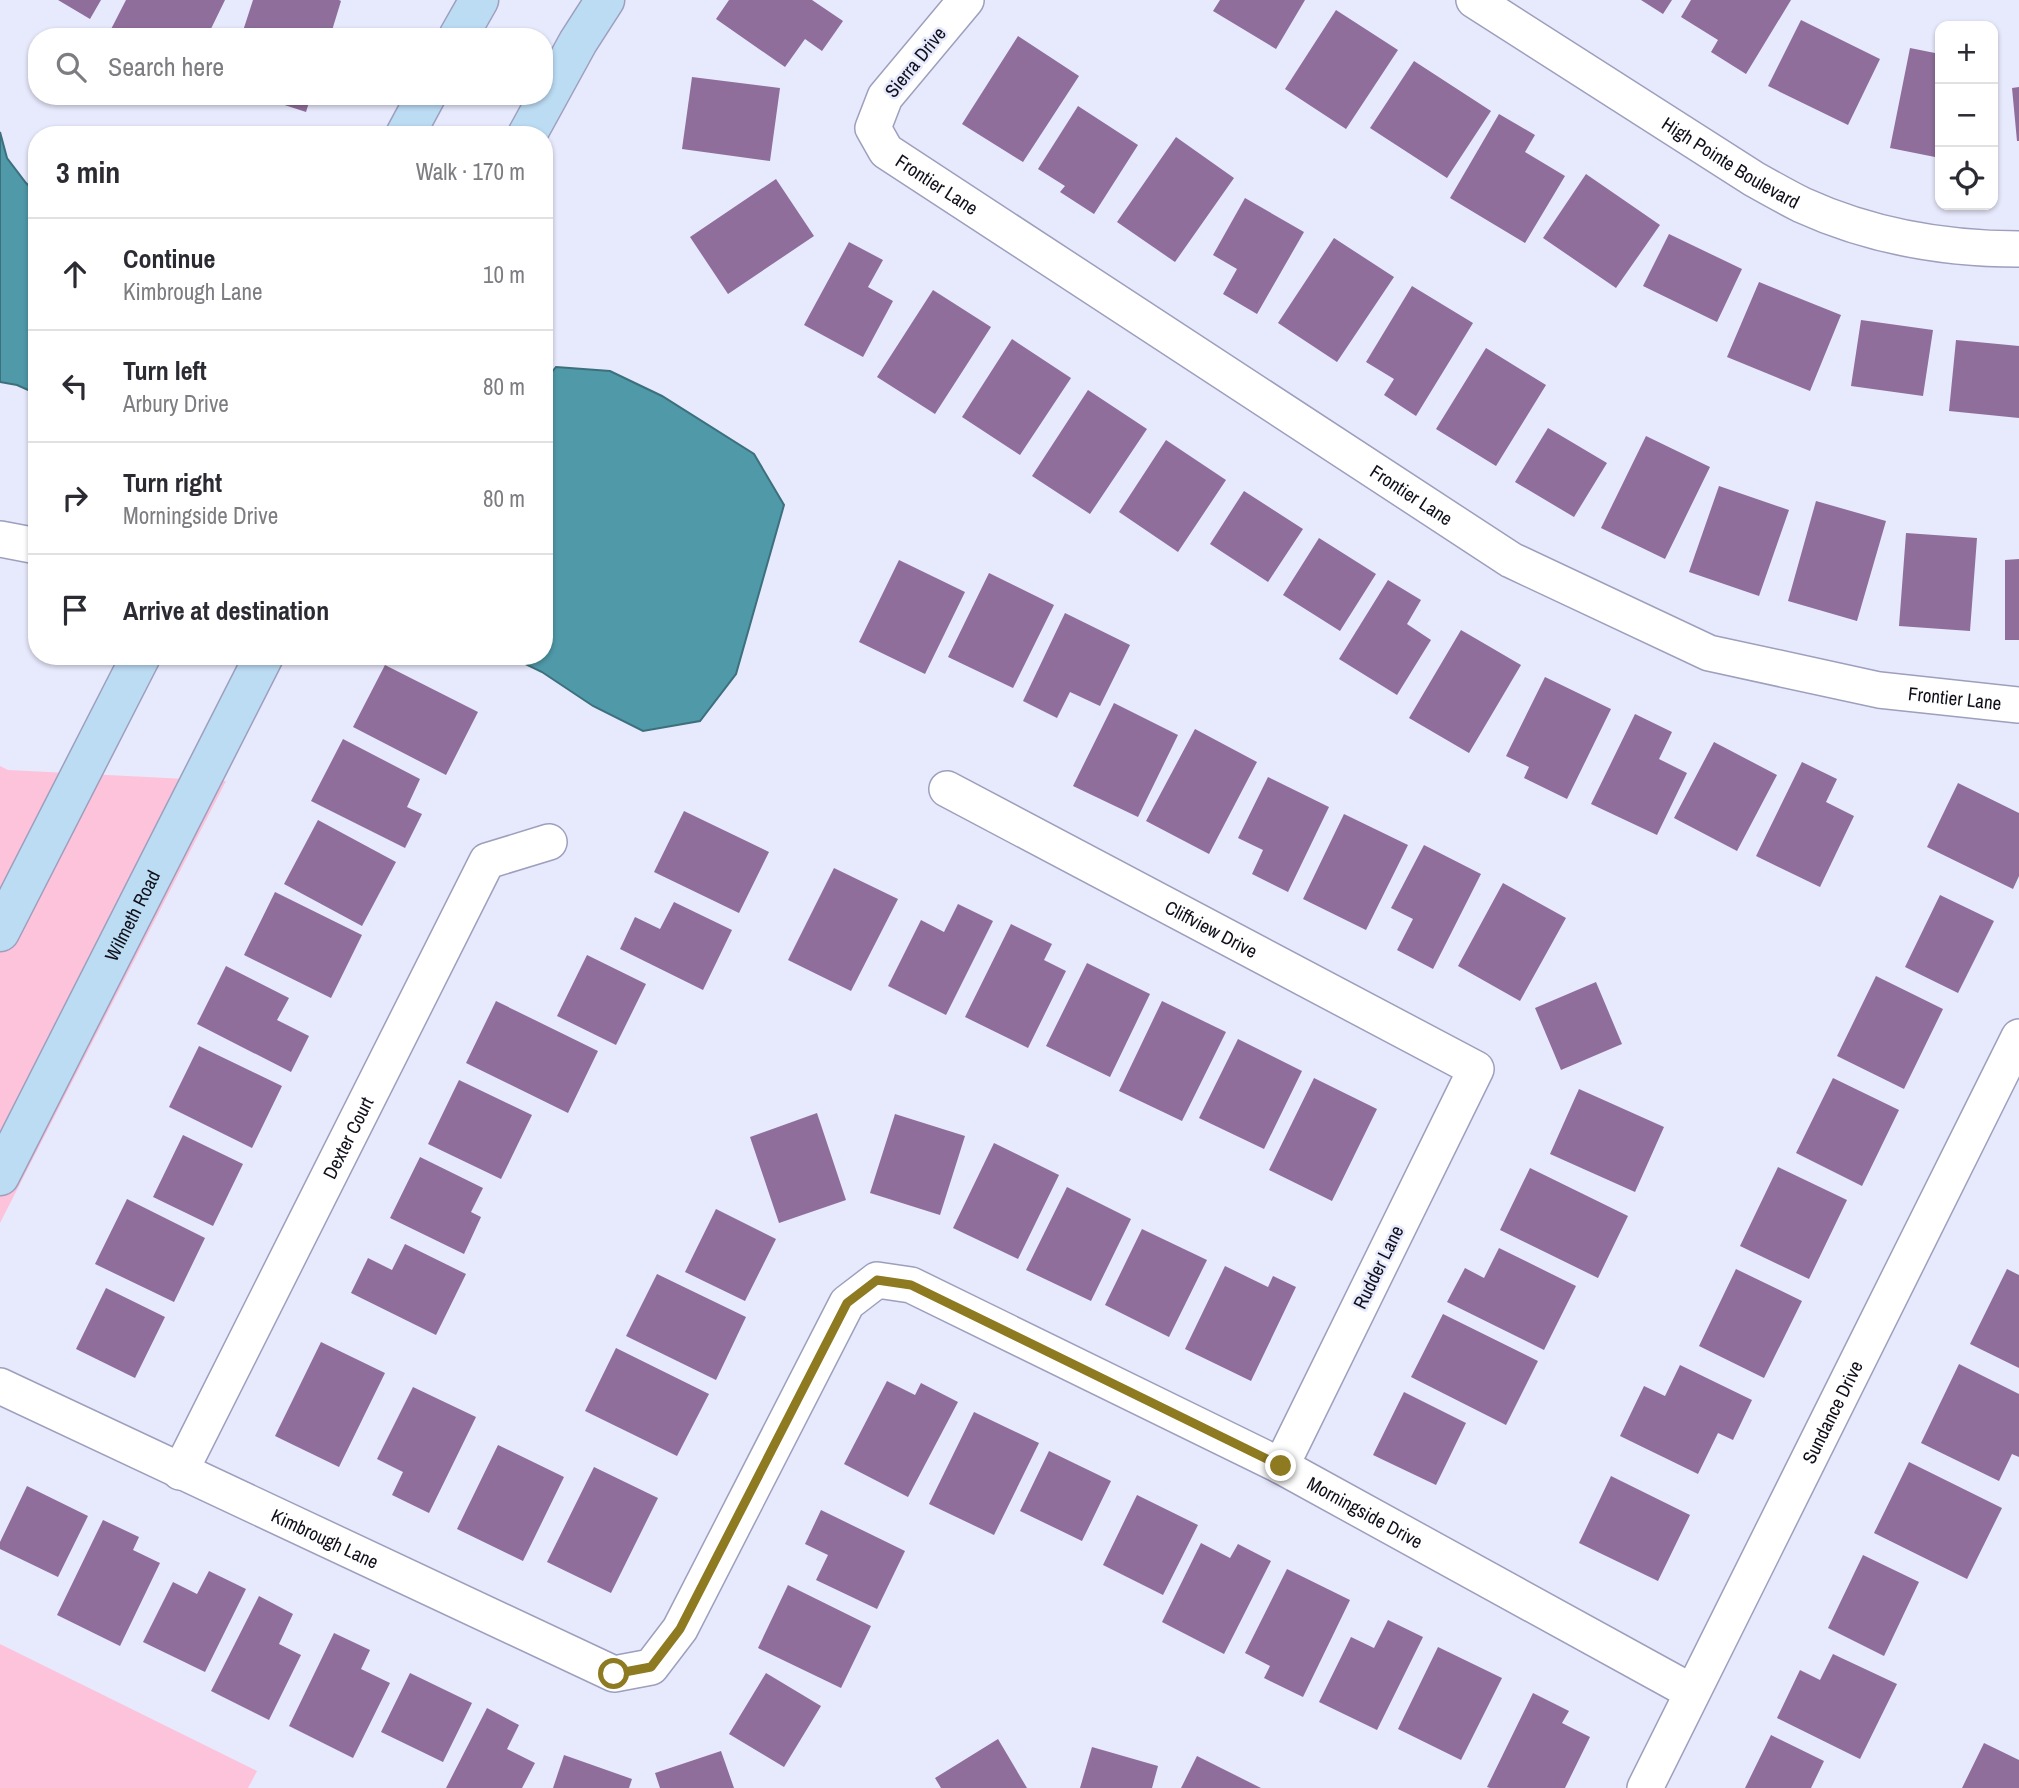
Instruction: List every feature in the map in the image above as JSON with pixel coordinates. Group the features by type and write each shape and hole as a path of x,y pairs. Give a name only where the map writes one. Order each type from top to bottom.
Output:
{"main road":[{"path":"463,28 479,0"},
{"path":"553,88 605,0"},
{"path":"410,126 421,105"},
{"path":"532,126 543,105"},
{"path":"0,932 136,665"},
{"name":"Wilmeth Road","path":"0,1176 259,665"}],"street":[{"name":"Sierra Drive","path":"873,128 884,97 966,0"},
{"name":"High Pointe Boulevard","path":"1474,0 1754,179 1801,204 1874,231 1914,240 1955,246 2019,249"},
{"name":"Frontier Lane","path":"873,128 886,151 1511,560 1709,653 1878,690 2019,705"},
{"path":"0,539 28,544"},
{"name":"Cliffview Drive","path":"947,789 1476,1069"},
{"name":"Dexter Court","path":"180,1472 487,862 548,842"},
{"name":"Sundance Drive","path":"1645,1788 2019,1037"},
{"name":"Rudder Lane","path":"1281,1466 1476,1069"},
{"name":"Morningside Drive","path":"651,1667 680,1629 847,1303 877,1280 911,1285 1281,1466 1692,1692"},
{"name":"Kimbrough Lane","path":"0,1386 614,1674 651,1667"}],"shaded area":[{"path":"0,766 8,770 226,781 0,1223"},
{"path":"0,1644 257,1771 248,1788 0,1788"}],"water":[{"path":"0,132 7,158 28,185 28,390 0,382"},
{"path":"556,367 610,371 662,396 754,454 784,505 736,674 700,721 643,731 593,706 528,665 553,665 553,371"}],"building":[{"path":"58,0 101,0 90,19"},
{"path":"126,0 225,0 211,28 112,28"},
{"path":"253,0 341,1 333,28 244,28"},
{"path":"729,0 812,0 843,21 822,51 805,39 785,67 716,19"},
{"path":"1220,0 1305,0 1276,49 1213,11"},
{"path":"1641,0 1672,0 1663,14"},
{"path":"1691,0 1791,0 1746,74 1711,52 1718,40 1681,17"},
{"path":"1336,10 1398,50 1346,129 1285,89"},
{"path":"1801,20 1880,59 1848,125 1768,86"},
{"path":"1018,36 1079,76 1023,162 962,124"},
{"path":"1910,48 1935,53 1935,157 1890,148"},
{"path":"1414,61 1491,111 1447,178 1370,128"},
{"path":"692,77 780,88 770,161 682,149"},
{"path":"2019,87 2019,141 2017,141 2012,88"},
{"path":"285,105 308,105 306,112"},
{"path":"1078,106 1138,145 1094,214 1060,192 1065,186 1038,169"},
{"path":"1499,114 1535,135 1525,152 1565,176 1525,243 1450,198"},
{"path":"1176,137 1234,178 1175,262 1117,222"},
{"path":"1586,174 1660,225 1616,288 1543,238"},
{"path":"776,179 814,236 728,294 690,237"},
{"path":"1245,198 1304,232 1257,314 1223,294 1237,269 1213,255"},
{"path":"1669,234 1742,269 1717,322 1643,286"},
{"path":"1334,238 1394,277 1337,362 1278,323"},
{"path":"849,242 883,260 868,287 893,301 863,357 804,325"},
{"path":"1759,282 1841,315 1810,391 1727,357"},
{"path":"1412,286 1473,323 1416,416 1384,395 1394,379 1366,362"},
{"path":"933,290 991,327 935,414 877,377"},
{"path":"1861,320 1933,330 1923,396 1851,386"},
{"path":"1012,339 1071,378 1020,455 962,417"},
{"path":"1956,340 2019,346 2019,418 1949,411"},
{"path":"1486,348 1546,385 1496,466 1436,429"},
{"path":"1088,390 1147,429 1090,514 1032,476"},
{"path":"1548,428 1607,463 1574,517 1515,482"},
{"path":"1646,436 1710,467 1665,559 1601,528"},
{"path":"1166,440 1226,480 1178,552 1119,512"},
{"path":"1719,486 1789,510 1759,596 1689,572"},
{"path":"1244,491 1303,529 1268,582 1210,544"},
{"path":"1816,501 1886,521 1857,621 1788,601"},
{"path":"1906,533 1977,538 1970,631 1899,626"},
{"path":"1319,538 1376,574 1340,631 1283,595"},
{"path":"2019,559 2019,640 2005,640 2005,560"},
{"path":"899,560 965,592 925,674 859,642"},
{"path":"989,573 1054,605 1013,688 948,657"},
{"path":"1388,580 1421,600 1407,624 1431,640 1397,695 1339,659"},
{"path":"1065,613 1130,645 1100,706 1070,692 1057,718 1023,701"},
{"path":"1461,630 1521,665 1469,753 1409,718"},
{"path":"385,665 478,712 446,775 353,727"},
{"path":"1545,677 1611,709 1567,799 1524,778 1529,767 1506,756"},
{"path":"1114,703 1178,735 1138,817 1073,786"},
{"path":"1635,714 1672,732 1659,759 1687,773 1657,835 1591,804"},
{"path":"1195,729 1257,762 1209,854 1146,821"},
{"path":"343,739 420,779 407,807 422,814 405,848 311,801"},
{"path":"1714,742 1777,775 1737,851 1674,818"},
{"path":"1802,762 1837,779 1826,802 1854,816 1820,887 1756,856"},
{"path":"1268,777 1329,807 1288,892 1252,874 1263,850 1238,838"},
{"path":"1958,783 2019,813 2019,876 2013,889 1927,847"},
{"path":"684,811 769,852 739,913 654,872"},
{"path":"1344,814 1408,845 1366,930 1303,899"},
{"path":"318,820 396,862 362,926 284,884"},
{"path":"1424,845 1481,874 1433,969 1397,950 1413,919 1391,908"},
{"path":"834,868 898,899 851,991 788,960"},
{"path":"1503,883 1566,918 1520,1001 1458,966"},
{"path":"275,892 362,935 331,998 244,955"},
{"path":"1940,895 1994,921 1958,993 1905,967"},
{"path":"674,902 732,930 703,990 620,949 635,917 660,929"},
{"path":"958,904 993,921 946,1015 888,986 921,920 944,932"},
{"path":"1011,924 1052,944 1044,960 1066,971 1028,1048 965,1017"},
{"path":"587,955 646,984 616,1045 557,1016"},
{"path":"1087,963 1150,994 1110,1077 1046,1046"},
{"path":"226,966 289,998 277,1020 309,1036 291,1072 197,1024"},
{"path":"1876,976 1943,1009 1904,1089 1837,1056"},
{"path":"1596,982 1622,1044 1561,1070 1535,1008"},
{"path":"496,1001 598,1051 568,1113 466,1063"},
{"path":"1162,1001 1226,1032 1182,1121 1119,1091"},
{"path":"1238,1039 1302,1071 1264,1149 1199,1118"},
{"path":"199,1046 282,1086 252,1148 169,1107"},
{"path":"1314,1078 1377,1109 1332,1201 1269,1170"},
{"path":"1833,1078 1899,1110 1862,1186 1796,1153"},
{"path":"459,1080 532,1115 501,1179 428,1144"},
{"path":"1579,1089 1664,1127 1635,1192 1550,1154"},
{"path":"817,1113 846,1200 779,1223 750,1137"},
{"path":"895,1114 965,1136 940,1215 870,1193"},
{"path":"183,1135 243,1164 213,1226 153,1197"},
{"path":"994,1143 1059,1175 1018,1259 953,1228"},
{"path":"420,1157 483,1188 471,1212 481,1217 464,1254 390,1218"},
{"path":"1778,1167 1847,1200 1809,1279 1740,1246"},
{"path":"1530,1168 1628,1216 1598,1278 1500,1230"},
{"path":"1067,1187 1131,1219 1091,1301 1026,1270"},
{"path":"127,1199 205,1238 174,1302 95,1264"},
{"path":"716,1209 776,1239 745,1301 685,1272"},
{"path":"1142,1229 1207,1260 1169,1337 1105,1305"},
{"path":"405,1244 466,1274 436,1335 351,1293 368,1258 392,1270"},
{"path":"1499,1248 1576,1286 1544,1350 1447,1302 1465,1268 1484,1278"},
{"path":"1225,1266 1268,1287 1273,1276 1296,1287 1251,1381 1185,1349"},
{"path":"1736,1269 1802,1301 1764,1378 1699,1346"},
{"path":"2007,1269 2019,1275 2019,1368 1970,1344"},
{"path":"657,1274 746,1317 716,1380 626,1336"},
{"path":"106,1288 165,1317 135,1378 76,1349"},
{"path":"1443,1314 1538,1361 1506,1425 1411,1377"},
{"path":"321,1342 385,1373 339,1467 275,1436"},
{"path":"616,1348 709,1394 677,1456 585,1411"},
{"path":"1959,1364 2019,1394 2019,1457 2012,1454 1999,1481 1921,1443"},
{"path":"1680,1365 1752,1400 1733,1440 1718,1433 1698,1474 1620,1436 1644,1386 1665,1396"},
{"path":"887,1381 915,1395 921,1383 958,1402 908,1497 844,1464"},
{"path":"413,1387 476,1417 429,1513 392,1495 403,1472 377,1459"},
{"path":"1404,1392 1466,1423 1436,1485 1373,1455"},
{"path":"974,1412 1039,1443 994,1535 929,1504"},
{"path":"498,1445 564,1477 523,1561 457,1529"},
{"path":"1049,1451 1111,1481 1082,1541 1020,1511"},
{"path":"1909,1462 2002,1508 1967,1579 1874,1533"},
{"path":"594,1467 658,1498 611,1593 547,1562"},
{"path":"1611,1476 1690,1515 1658,1581 1579,1543"},
{"path":"27,1486 88,1516 58,1577 0,1549 0,1542"},
{"path":"1137,1495 1198,1525 1163,1595 1103,1565"},
{"path":"821,1510 905,1551 877,1609 816,1580 828,1555 805,1544"},
{"path":"103,1520 139,1537 133,1550 160,1563 120,1646 57,1615"},
{"path":"1201,1543 1230,1558 1238,1544 1271,1561 1224,1654 1162,1622"},
{"path":"1863,1555 1919,1582 1884,1656 1828,1628"},
{"path":"1287,1569 1350,1600 1303,1697 1264,1678 1270,1666 1245,1653"},
{"path":"209,1571 246,1589 205,1672 143,1642 173,1582 197,1594"},
{"path":"788,1585 871,1626 841,1688 758,1648"},
{"path":"259,1596 293,1614 279,1644 301,1655 269,1720 211,1691"},
{"path":"1388,1620 1423,1637 1377,1730 1319,1702 1351,1637 1374,1648"},
{"path":"334,1633 370,1650 361,1669 390,1683 353,1758 289,1726"},
{"path":"1438,1647 1502,1678 1461,1760 1398,1729"},
{"path":"1833,1654 1897,1684 1860,1759 1777,1718 1800,1670 1820,1680"},
{"path":"410,1673 472,1703 443,1762 381,1732"},
{"path":"766,1673 821,1706 784,1767 729,1734"},
{"path":"1533,1693 1569,1711 1562,1723 1590,1737 1565,1788 1487,1787"},
{"path":"487,1708 519,1725 507,1749 535,1763 522,1788 446,1788"},
{"path":"1771,1735 1824,1761 1811,1788 1745,1788"},
{"path":"998,1739 1027,1788 941,1788 935,1778"},
{"path":"1984,1743 2019,1760 2019,1788 1962,1788"},
{"path":"1092,1747 1158,1766 1152,1788 1080,1788"},
{"path":"721,1751 734,1788 660,1788 655,1773"},
{"path":"564,1755 632,1779 629,1788 553,1788"},
{"path":"1197,1756 1261,1788 1181,1788"}],"route":[{"path":"614,1674 651,1667 680,1629 847,1303 877,1280 911,1285 1281,1466"}]}
